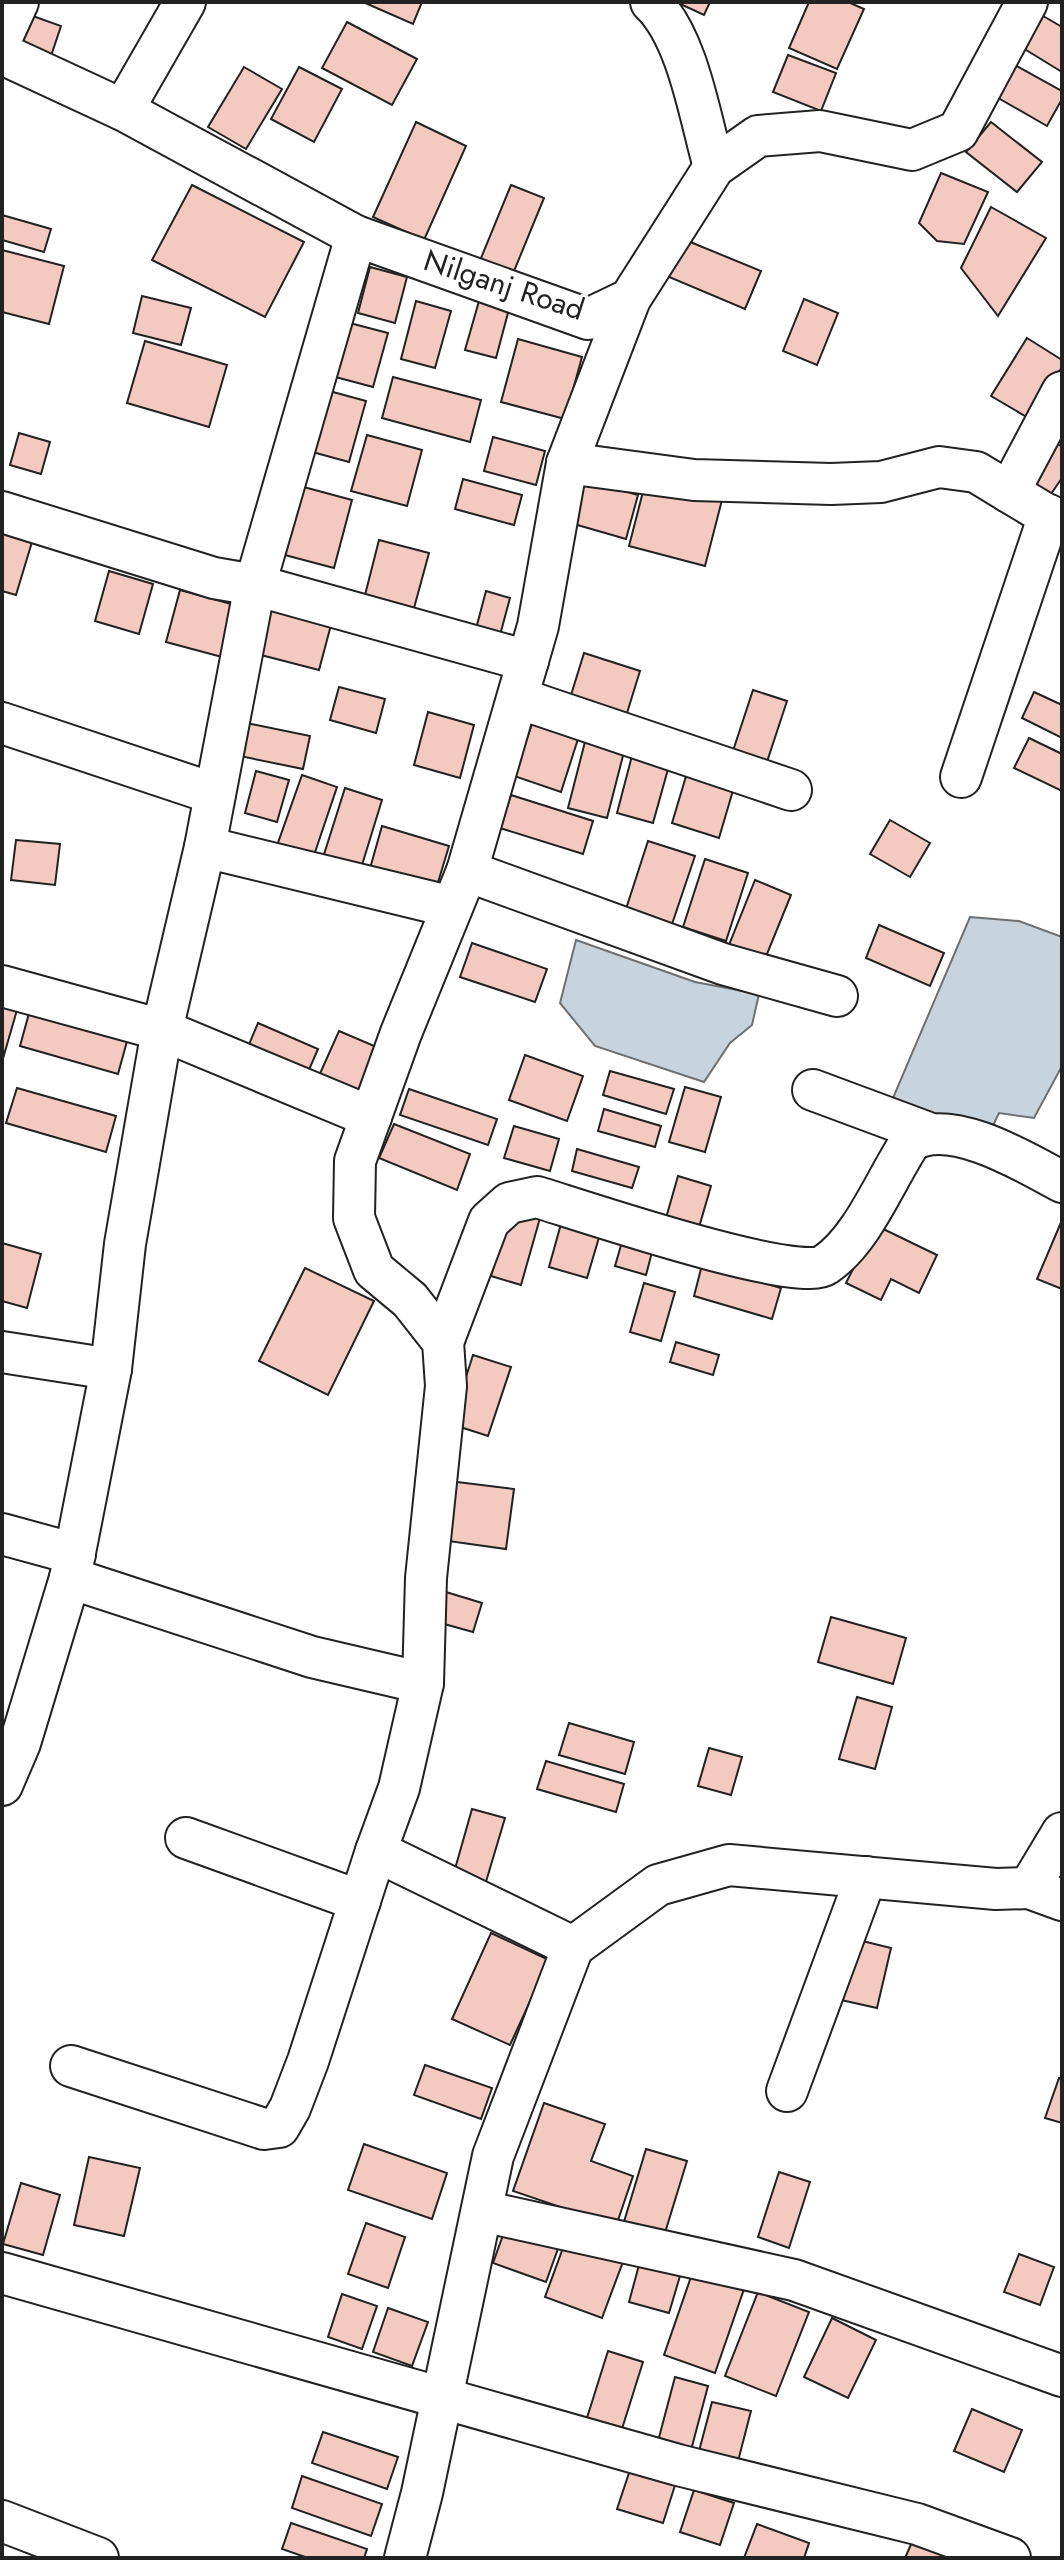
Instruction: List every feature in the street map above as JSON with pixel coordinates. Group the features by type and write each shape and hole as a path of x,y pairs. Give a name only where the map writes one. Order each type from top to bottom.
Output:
{"street":[{"path":"2,37 18,2"},
{"path":"123,110 185,2"},
{"path":"651,2 662,13 677,40 714,167"},
{"name":"Nilganj Road","path":"2,54 123,110 356,236 588,319 630,299 714,167 758,136 820,131 912,150 958,131 1027,2"},
{"path":"2,1785 20,1743 73,1566 111,1369 125,1244 162,1030 205,847 255,585 356,236"},
{"path":"443,1342 410,1300 374,1270 354,1218 355,1161 460,889 523,679 567,463 630,299"},
{"path":"1009,492 1062,392"},
{"path":"567,463 694,480 831,484 881,482 939,467 976,472 1055,520 961,777"},
{"path":"2,512 214,578 255,585 523,679 791,790"},
{"path":"2,723 215,794"},
{"path":"205,847 460,889 837,996"},
{"path":"2,986 162,1030 371,1117"},
{"path":"813,1090 926,1132 949,1133 1013,1155 1062,1182"},
{"path":"71,2066 264,2129 279,2127 290,2108 399,1788 423,1683 426,1578 446,1386 443,1342 489,1221 509,1203 537,1197 760,1263 804,1270 823,1268 849,1245 911,1141 926,1132"},
{"path":"2,1352 111,1369"},
{"path":"2,1534 73,1566 312,1657 423,1683"},
{"path":"405,2558 493,2156 573,1947 658,1885 729,1865 1045,1894 1062,1833"},
{"path":"186,1838 360,1901"},
{"path":"376,1851 573,1947"},
{"path":"787,2091 866,1877"},
{"path":"482,2211 794,2280 1062,2376"},
{"path":"2,2273 441,2395 678,2465 917,2524 1010,2558"},
{"path":"2,2521 98,2558"}],"shaded area":[{"path":"970,917 1019,921 1062,937 1062,1066 1034,1118 999,1113 987,1138 893,1098"},
{"path":"576,940 695,982 759,994 752,1025 730,1043 704,1082 595,1046 560,1003"}],"building":[{"path":"363,2 422,2 413,24"},
{"path":"676,2 710,2 704,15"},
{"path":"809,2 848,2 864,9 837,69 789,48"},
{"path":"1038,13 1062,27 1062,72 1018,45"},
{"path":"30,15 61,26 51,56 19,45"},
{"path":"347,22 417,59 392,105 322,68"},
{"path":"788,55 836,73 821,111 773,92"},
{"path":"1004,59 1062,91 1062,99 1047,126 986,91"},
{"path":"244,67 282,89 246,149 208,127"},
{"path":"299,67 342,89 314,142 271,119"},
{"path":"416,122 466,146 424,240 373,217"},
{"path":"991,122 1042,162 1017,192 966,152"},
{"path":"941,173 988,192 964,244 937,241 919,223"},
{"path":"192,185 304,242 265,317 152,260"},
{"path":"511,185 544,198 512,276 479,263"},
{"path":"991,207 1046,238 998,316 961,268"},
{"path":"2,215 51,229 44,252 2,240"},
{"path":"678,237 761,271 745,309 662,274"},
{"path":"2,250 64,266 49,324 2,312"},
{"path":"370,267 407,277 395,323 358,313"},
{"path":"142,296 191,308 181,345 133,333"},
{"path":"804,299 838,313 817,365 783,351"},
{"path":"416,301 451,311 435,368 401,359"},
{"path":"479,301 509,309 496,358 465,350"},
{"path":"342,321 388,333 373,387 328,375"},
{"path":"1027,338 1062,360 1062,367 1030,419 991,396"},
{"path":"518,339 582,357 565,419 501,402"},
{"path":"145,341 227,365 209,427 127,403"},
{"path":"393,377 481,400 470,442 382,418"},
{"path":"322,389 366,401 349,462 305,450"},
{"path":"19,433 50,442 41,474 10,465"},
{"path":"367,435 422,450 407,506 351,491"},
{"path":"493,437 545,451 536,485 484,471"},
{"path":"1049,438 1062,447 1062,478 1044,504 1016,484"},
{"path":"579,478 638,495 626,539 567,522"},
{"path":"463,479 522,495 514,525 455,509"},
{"path":"646,480 722,500 705,566 629,546"},
{"path":"300,486 352,500 334,568 281,554"},
{"path":"2,533 32,542 16,595 2,591"},
{"path":"379,540 429,553 414,608 365,595"},
{"path":"109,571 153,584 139,634 95,621"},
{"path":"180,590 235,605 222,657 166,642"},
{"path":"486,591 510,598 496,650 472,644"},
{"path":"269,608 331,625 319,670 257,654"},
{"path":"584,653 640,671 623,726 567,708"},
{"path":"339,687 385,699 376,733 330,720"},
{"path":"753,690 787,701 764,771 730,760"},
{"path":"1034,692 1062,705 1062,738 1022,718"},
{"path":"428,712 474,725 460,778 414,765"},
{"path":"237,721 310,736 303,769 230,754"},
{"path":"532,724 578,739 561,792 514,776"},
{"path":"587,734 626,744 607,818 568,808"},
{"path":"1029,738 1062,754 1062,791 1014,768"},
{"path":"633,752 670,762 653,823 617,813"},
{"path":"256,771 289,780 277,822 245,813"},
{"path":"687,773 734,787 719,838 672,823"},
{"path":"302,775 337,787 310,867 274,854"},
{"path":"345,788 382,800 358,878 320,867"},
{"path":"511,795 593,821 583,854 500,828"},
{"path":"890,820 930,843 910,877 870,854"},
{"path":"382,826 449,846 433,899 367,879"},
{"path":"16,840 60,844 55,885 11,880"},
{"path":"648,841 695,856 670,930 624,915"},
{"path":"705,859 748,873 726,941 683,927"},
{"path":"755,880 791,895 765,959 729,945"},
{"path":"879,925 944,953 930,986 866,958"},
{"path":"472,943 547,969 535,1002 460,977"},
{"path":"2,998 19,1003 2,1062"},
{"path":"31,1006 129,1034 118,1074 20,1046"},
{"path":"258,1023 318,1049 302,1086 242,1061"},
{"path":"339,1031 379,1048 353,1105 314,1087"},
{"path":"525,1055 583,1076 567,1121 509,1100"},
{"path":"610,1071 674,1089 666,1114 603,1095"},
{"path":"685,1087 721,1097 705,1152 669,1142"},
{"path":"17,1088 116,1116 106,1152 6,1123"},
{"path":"409,1089 497,1119 488,1145 400,1115"},
{"path":"604,1109 661,1126 655,1147 598,1131"},
{"path":"394,1124 470,1154 457,1190 379,1158"},
{"path":"514,1126 559,1139 550,1171 504,1158"},
{"path":"577,1149 639,1167 632,1188 572,1171"},
{"path":"678,1176 711,1186 695,1241 662,1232"},
{"path":"512,1203 542,1211 521,1285 491,1276"},
{"path":"564,1213 603,1224 587,1278 549,1267"},
{"path":"1062,1220 1062,1289 1037,1279"},
{"path":"875,1225 937,1255 919,1293 891,1279 881,1300 846,1283"},
{"path":"626,1228 656,1237 646,1275 615,1266"},
{"path":"2,1243 41,1254 27,1308 2,1301"},
{"path":"702,1265 781,1288 772,1319 694,1296"},
{"path":"305,1268 374,1301 328,1395 259,1361"},
{"path":"644,1283 675,1292 661,1341 630,1332"},
{"path":"676,1342 719,1355 713,1375 670,1362"},
{"path":"473,1355 511,1367 488,1436 451,1424"},
{"path":"449,1481 514,1489 506,1549 441,1540"},
{"path":"446,1592 482,1603 473,1632 437,1622"},
{"path":"831,1617 906,1638 893,1684 818,1662"},
{"path":"857,1697 892,1707 875,1769 839,1759"},
{"path":"569,1723 634,1742 625,1774 559,1755"},
{"path":"709,1748 742,1757 731,1795 698,1786"},
{"path":"546,1761 624,1784 616,1812 537,1789"},
{"path":"472,1809 505,1818 485,1885 453,1876"},
{"path":"491,1933 549,1960 510,2045 452,2019"},
{"path":"846,1937 891,1948 877,2008 832,1998"},
{"path":"425,2065 492,2088 481,2119 414,2095"},
{"path":"1059,2078 1062,2079 1062,2123 1045,2118"},
{"path":"544,2103 605,2124 591,2161 633,2176 616,2226 513,2191"},
{"path":"364,2144 447,2173 432,2219 348,2190"},
{"path":"646,2149 687,2161 664,2236 623,2225"},
{"path":"89,2157 140,2168 124,2236 74,2225"},
{"path":"779,2172 810,2182 789,2248 758,2237"},
{"path":"21,2183 60,2195 43,2255 3,2244"},
{"path":"366,2223 405,2237 388,2288 348,2274"},
{"path":"507,2224 560,2243 546,2282 493,2263"},
{"path":"567,2237 624,2259 602,2318 545,2297"},
{"path":"1019,2254 1054,2267 1040,2305 1004,2292"},
{"path":"639,2265 680,2276 669,2313 629,2302"},
{"path":"693,2271 744,2289 715,2373 664,2355"},
{"path":"758,2292 809,2312 776,2396 725,2376"},
{"path":"342,2294 377,2306 362,2349 328,2337"},
{"path":"388,2308 428,2322 412,2366 373,2352"},
{"path":"832,2318 876,2340 848,2398 804,2377"},
{"path":"608,2351 643,2362 621,2432 586,2421"},
{"path":"675,2377 708,2386 690,2454 657,2445"},
{"path":"712,2402 751,2411 737,2465 698,2455"},
{"path":"972,2409 1022,2430 1004,2472 954,2451"},
{"path":"323,2432 398,2457 387,2489 312,2463"},
{"path":"632,2464 677,2479 663,2523 617,2509"},
{"path":"302,2476 382,2504 371,2536 292,2508"},
{"path":"694,2490 734,2503 720,2545 680,2532"},
{"path":"291,2523 367,2549 364,2558 308,2558 282,2549"},
{"path":"757,2524 809,2543 804,2558 744,2558"},
{"path":"912,2542 950,2558 905,2558"}]}
